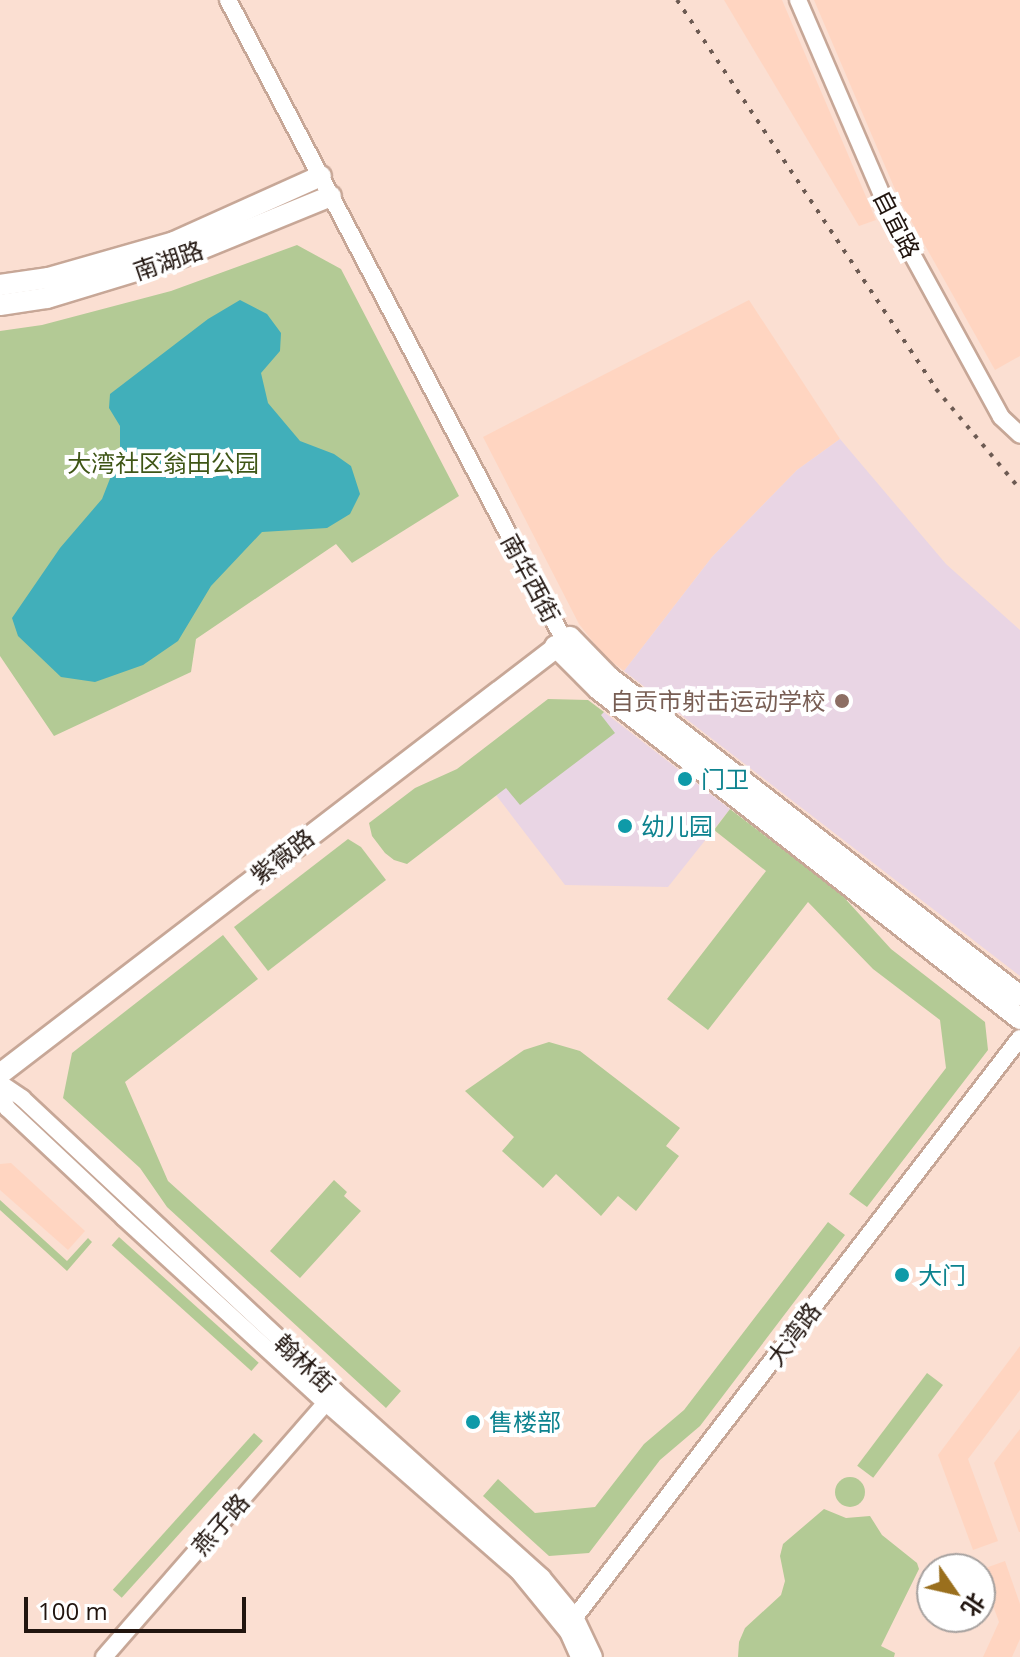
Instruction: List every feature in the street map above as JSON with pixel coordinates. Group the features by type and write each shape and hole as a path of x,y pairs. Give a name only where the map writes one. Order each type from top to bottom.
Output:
{"main road":[{"name":"南湖路","path":"0,285 48,278 174,242 321,176"},
{"name":"南湖路","path":"0,305 47,298 179,258 331,196"},
{"name":"南华西街","path":"1020,996 609,677 570,637 560,643 598,689 1020,1019"},
{"name":"紫薇路","path":"0,1074 560,643"}],"street":[{"name":"南华西街","path":"228,0 560,643"},
{"name":"自宜路","path":"798,0 890,214 1001,417 1020,435"},
{"name":"大湾路","path":"569,1621 1020,1038"},
{"name":"翰林街","path":"0,1083 22,1098 331,1397"},
{"name":"翰林街","path":"0,1093 7,1108 331,1397 542,1577 594,1657"},
{"name":"燕子路","path":"104,1657 331,1397"},
{"name":"翰林街","path":"569,1621 579,1657"}],"shaded area":[{"path":"724,0 782,0 876,220 859,226"},
{"path":"814,0 1020,0 1020,356 995,370 900,201"},
{"path":"749,300 840,439 797,470 712,557 624,671 604,656 579,624 483,437"},
{"name":"自贡市射击运动学校","path":"840,439 946,564 1020,630 1020,976 624,671 712,557 797,470"},
{"path":"604,712 730,809 668,887 565,885 496,795"},
{"path":"11,1163 85,1231 68,1250 0,1190 0,1164"},
{"path":"1020,1346 1020,1390 968,1459 998,1541 973,1550 938,1455"},
{"path":"1020,1429 1020,1532 1019,1532 994,1463"},
{"path":"1005,1561 1020,1604 1020,1639 1012,1657 983,1657 999,1622 996,1614 996,1564"}],"green space":[{"name":"大湾社区翁田公园","path":"297,245 341,269 459,496 352,563 336,544 196,639 191,672 54,736 0,656 0,331 42,325 171,291"},
{"path":"548,699 588,700 604,712 601,715 615,733 520,805 506,788 407,864 385,853 372,836 369,823 415,788 457,769"},
{"path":"730,809 840,893 891,949 985,1022 988,1050 867,1207 849,1194 946,1068 940,1020 873,969 808,902 708,1030 667,999 766,871 714,830"},
{"path":"348,839 361,847 386,880 268,971 234,927"},
{"path":"223,935 258,979 125,1082 168,1181 401,1391 386,1408 167,1207 140,1168 63,1098 72,1053"},
{"path":"549,1042 580,1051 680,1128 666,1146 679,1156 636,1211 618,1196 601,1216 556,1174 543,1188 502,1151 514,1137 465,1091 524,1050"},
{"path":"334,1180 347,1192 344,1196 361,1211 300,1278 270,1251"},
{"path":"0,1200 67,1261 88,1238 92,1242 67,1271 0,1210"},
{"path":"828,1222 845,1235 700,1426 660,1460 589,1553 549,1556 483,1496 498,1479 535,1513 595,1507 644,1444 684,1410"},
{"path":"119,1237 259,1363 251,1371 112,1245"},
{"path":"927,1373 943,1385 873,1478 857,1466"},
{"path":"254,1433 263,1441 122,1598 113,1590"},
{"path":"850,1477 861,1481 865,1492 861,1503 850,1507 839,1503 835,1492 839,1481"},
{"path":"824,1509 846,1518 870,1516 882,1535 916,1562 916,1575 881,1646 895,1653 894,1657 738,1657 739,1642 745,1628 781,1595 785,1581 780,1556 783,1544"}],"water":[{"path":"240,300 267,314 281,333 280,351 261,373 268,403 300,441 334,454 351,466 360,494 350,514 327,528 262,532 211,586 178,641 143,665 95,682 61,677 18,636 12,618 60,548 102,499 120,453 120,426 109,408 110,394 208,319"}],"railway":[{"path":"677,0 936,389 1020,489"}],"place":[{"name":"自贡市射击运动学校","path":"842,701"},
{"name":"门卫","path":"685,779"},
{"name":"幼儿园","path":"625,826"},
{"name":"大门","path":"902,1275"},
{"name":"售楼部","path":"473,1422"}]}
